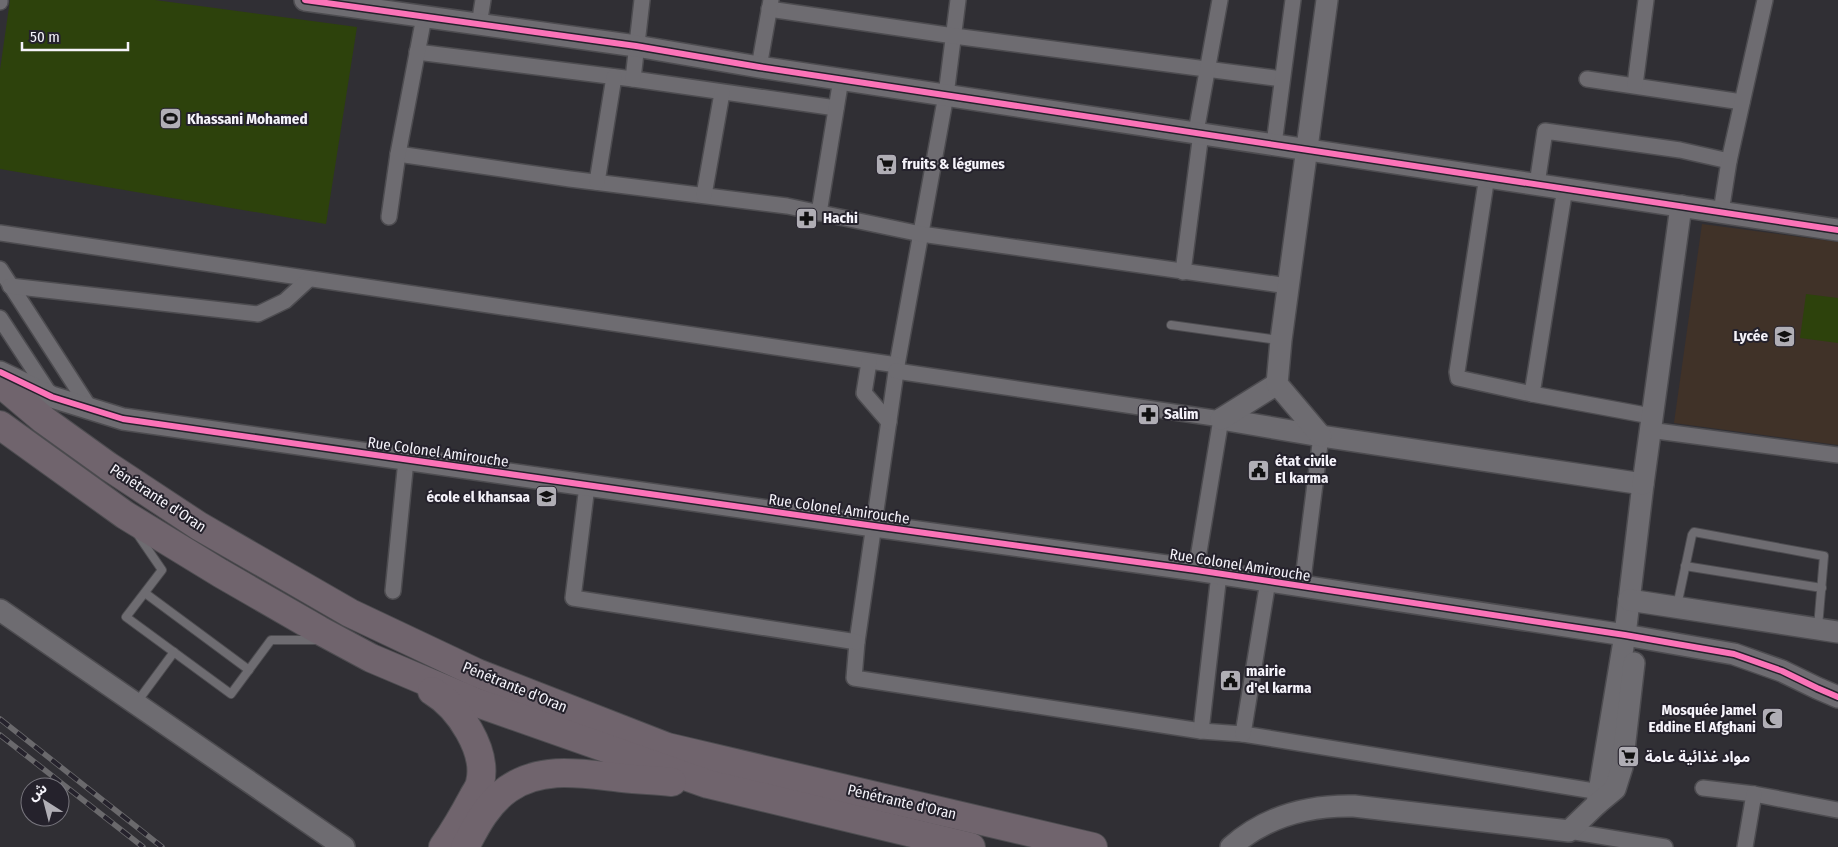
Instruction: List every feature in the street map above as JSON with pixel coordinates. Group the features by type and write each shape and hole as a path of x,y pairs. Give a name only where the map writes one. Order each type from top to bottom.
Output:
{"highway":[{"name":"Pénétrante d'Oran","path":"0,383 44,420 199,526 350,613 477,673 668,747 1093,847"},
{"name":"Pénétrante d'Oran","path":"0,425 125,515 220,573 371,658 475,702 708,784 971,847"},
{"path":"371,658 435,693 457,712 480,756 480,783 442,847"},
{"path":"465,847 482,816 493,803 508,789 542,775 559,772 577,772 708,784"}],"street":[{"path":"306,0 636,46 758,67 1306,148 1838,230"},
{"path":"479,25 483,0"},
{"path":"633,79 642,0"},
{"path":"958,0 946,95 897,368 857,642 854,678 1201,731 1243,734 1598,798"},
{"path":"1183,272 1198,133 1220,0"},
{"path":"1274,144 1292,0"},
{"path":"1302,587 1321,436 1277,384 1288,286 1327,0"},
{"path":"1635,86 1646,0"},
{"path":"1721,212 1729,161 1765,0"},
{"path":"758,67 770,5 954,36 1282,79"},
{"path":"390,217 398,154 424,17"},
{"path":"417,52 633,79 836,108"},
{"path":"597,182 614,77"},
{"path":"819,213 841,79"},
{"path":"1587,80 1742,102"},
{"path":"704,195 722,93"},
{"path":"1537,184 1545,131 1680,150 1729,161"},
{"path":"398,154 787,206 921,234 1288,286"},
{"path":"1487,176 1457,372 1458,378 1650,423 1838,455"},
{"path":"1532,394 1565,188"},
{"path":"1598,798 1625,635 1650,423 1681,206"},
{"path":"0,233 869,362 1321,436 1643,484"},
{"path":"0,269 91,410"},
{"path":"10,286 258,314 285,301 309,279"},
{"path":"0,318 52,397"},
{"path":"0,372 16,370 22,365 23,353"},
{"path":"869,362 864,393 889,422"},
{"name":"Rue Colonel Amirouche","path":"0,372 52,397 123,419 587,486 1196,570 1625,635 1734,654 1782,671 1838,697"},
{"path":"1196,570 1221,420 1277,384"},
{"path":"393,591 406,460"},
{"path":"587,486 573,598 857,642"},
{"path":"1201,731 1220,574"},
{"path":"1243,734 1268,581"},
{"path":"1629,600 1828,630"},
{"path":"0,610 344,847"},
{"path":"1568,831 1598,798 1615,789 1622,767 1634,662 1625,635"},
{"path":"1634,662 1644,649 1655,640"},
{"path":"1704,788 1754,794 1837,810"},
{"path":"1745,847 1754,794"},
{"path":"1231,847 1260,826 1283,815 1330,806 1373,808 1568,831 1640,845 1665,847"}],"lane":[{"path":"1172,325 1281,340"},
{"path":"125,515 162,570 126,618 232,694 271,640 336,639"},
{"path":"1677,606 1694,532 1824,556 1822,588 1828,630"},
{"path":"1685,566 1822,588"},
{"path":"145,593 249,670"},
{"path":"136,704 174,652"}],"shaded area":[{"path":"1702,224 1838,242 1838,445 1674,423"}],"green space":[{"name":"Khassani Mohamed","path":"10,0 155,0 357,27 326,224 0,169 0,70"},
{"path":"1806,294 1838,298 1838,343 1800,338"}],"railway":[{"path":"0,719 162,847"},
{"path":"0,735 143,847"}],"cycle path":[{"path":"305,0 636,46 759,67 1838,230"},
{"path":"0,372 52,397 123,419 1196,570 1625,635 1734,654 1782,671 1838,697"}],"place":[{"name":"Khassani Mohamed","path":"171,119"},
{"name":"fruits & légumes","path":"886,164"},
{"name":"Hachi","path":"807,218"},
{"name":"Lycée","path":"1784,336"},
{"name":"Salim","path":"1148,414"},
{"name":"état civile El karma","path":"1259,470"},
{"name":"école el khansaa","path":"546,497"},
{"name":"mairie d'el karma","path":"1230,680"},
{"name":"Mosquée Jamel Eddine El Afghani","path":"1772,719"},
{"name":"مواد غذائية عامة","path":"1629,757"}]}
